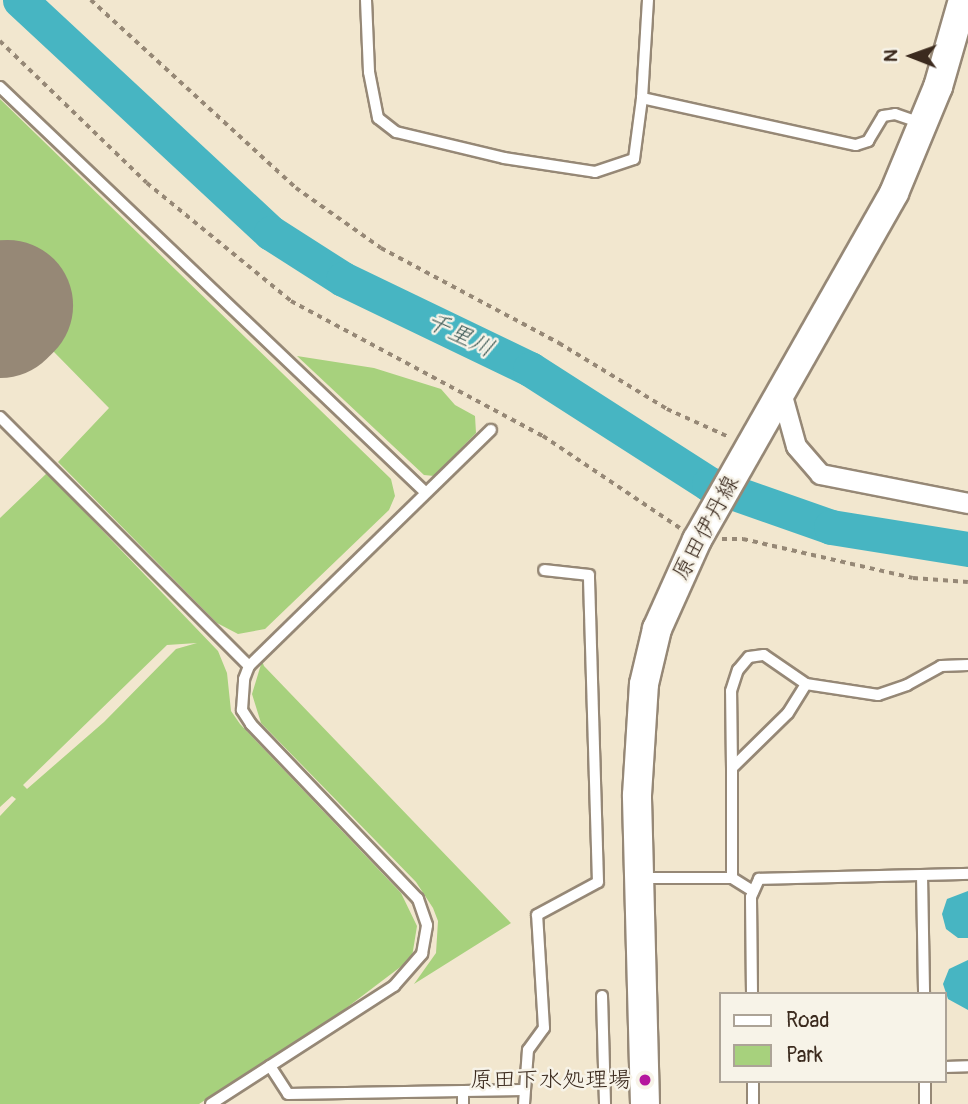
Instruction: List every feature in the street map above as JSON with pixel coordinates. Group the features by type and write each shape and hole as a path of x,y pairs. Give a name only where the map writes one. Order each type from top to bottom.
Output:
{"street":[{"name":"原田伊丹線","path":"645,1104 637,795 644,684 657,629 701,533 869,241 961,41 963,0"},
{"path":"781,392 796,446 820,474 968,503"}],"lane":[{"path":"366,0 369,72 378,118 396,132 504,158 595,172 634,159 642,98 648,0"},
{"path":"0,87 426,493"},
{"path":"642,98 856,145 868,141 883,116 895,114 922,123"},
{"path":"0,417 249,666"},
{"path":"211,1104 394,986 422,954 427,925 418,899 251,724 242,699 249,666 491,430"},
{"path":"524,1104 528,1050 544,1028 537,915 598,882 589,575 544,570"},
{"path":"732,878 731,691 738,670 749,657 764,655 806,684 878,695 908,685 942,666 968,665"},
{"path":"732,768 788,713 806,684"},
{"path":"752,992 753,891 758,879 968,874"},
{"path":"922,875 924,992"},
{"path":"640,878 732,878 753,891"},
{"path":"602,996 605,1104"},
{"path":"270,1066 288,1094 524,1090"},
{"path":"947,1066 968,1066"},
{"path":"753,1083 753,1104"},
{"path":"925,1083 925,1104"},
{"path":"463,1091 463,1104"}],"path":[{"path":"91,0 296,188 381,248 559,343 667,409 748,453"},
{"path":"0,41 147,183 292,301 543,436 701,533 743,539 913,578 968,582"}],"green space":[{"path":"0,99 391,479 395,496 389,510 265,629 238,634 217,623 58,462 109,408 0,297"},
{"path":"297,356 374,368 441,389 455,405 475,416 476,433 434,476 424,475"},
{"path":"47,473 218,651 227,673 231,711 240,724 401,893 417,926 412,957 403,965 337,1015 199,1104 0,1104 0,816 16,799 12,796 0,807 0,518","holes":["197,643 176,649 104,722 27,789 23,785 167,645"]},
{"path":"262,661 511,923 414,984 436,953 438,921 433,908 416,882 261,723 252,694"}],"water":[{"path":"968,891 968,938 958,938 946,929 942,914 947,899"},
{"path":"968,960 968,1010 948,999 943,984 949,969"}],"waterway":[{"name":"千里川","path":"20,0 271,233 343,279 530,369 709,484 831,527 968,549"}],"runway":[{"path":"0,312 7,305"}],"place":[{"name":"原田下水処理場","path":"645,1080"}]}
